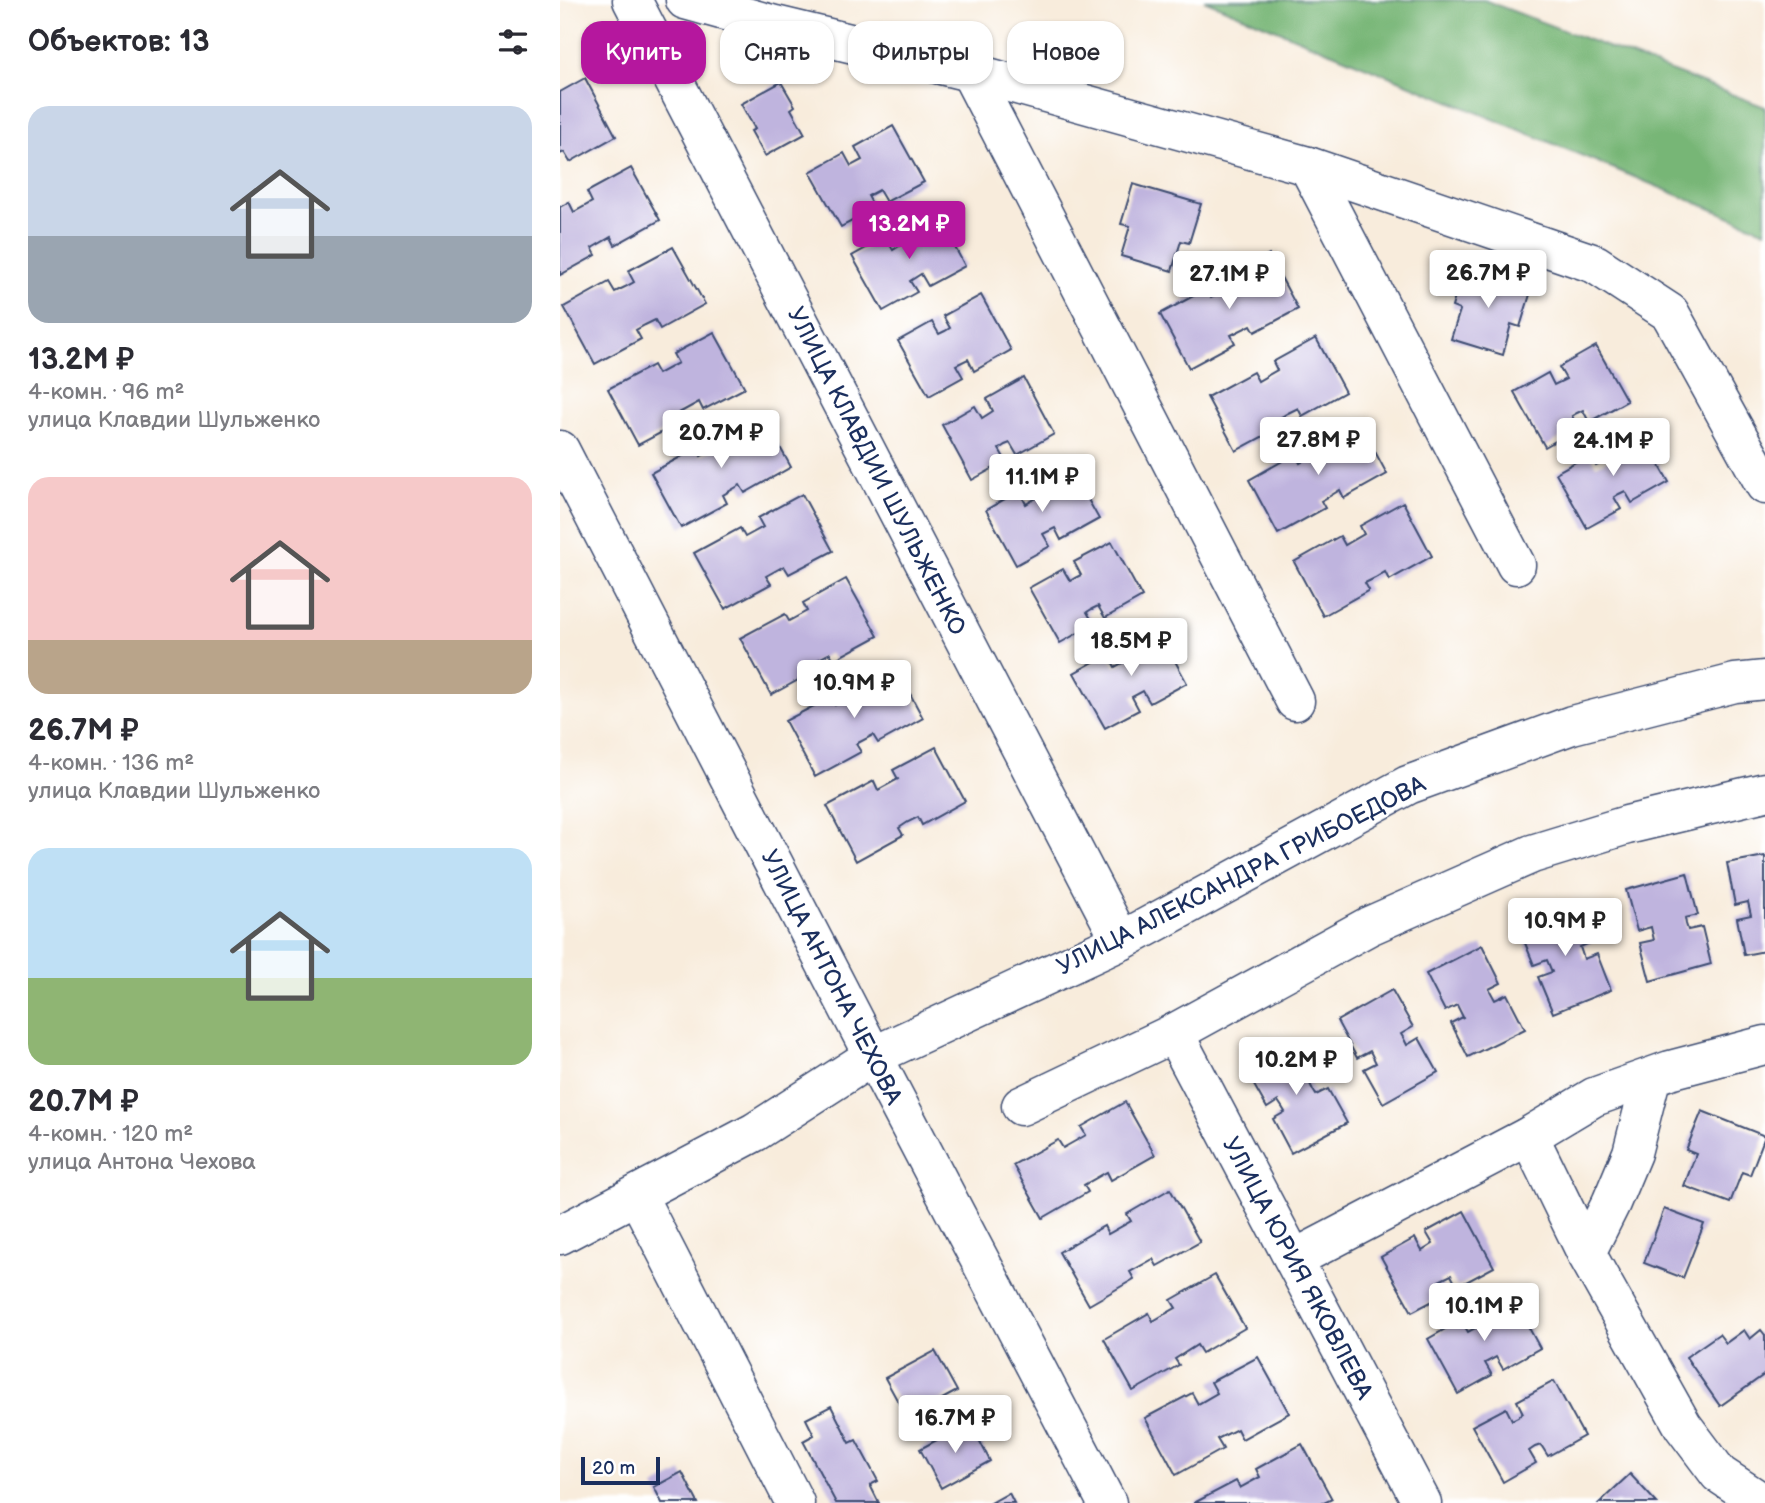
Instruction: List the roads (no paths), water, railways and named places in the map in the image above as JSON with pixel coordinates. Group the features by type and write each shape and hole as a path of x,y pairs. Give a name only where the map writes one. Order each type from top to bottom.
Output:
{"street":[{"name":"УЛИЦА КЛАВДИИ ШУЛЬЖЕНКО","path":"632,0 1121,941"},
{"path":"685,0 848,43"},
{"path":"993,78 1308,166 1595,264 1670,313 1765,485"},
{"path":"976,84 1294,701"},
{"path":"1308,166 1516,565"},
{"name":"УЛИЦА АНТОНА ЧЕХОВА","path":"560,450 1107,1503"},
{"name":"УЛИЦА АЛЕКСАНДРА ГРИБОЕДОВА","path":"560,1236 755,1132 873,1056 1121,941 1408,785 1572,725 1735,683 1765,680"},
{"path":"1021,1106 1174,1033 1369,926 1532,853 1627,825 1765,792"},
{"name":"УЛИЦА ЮРИЯ ЯКОВЛЕВА","path":"1174,1033 1422,1503"},
{"path":"1294,1259 1530,1136 1594,1097 1651,1079 1670,1070 1765,1045"},
{"path":"1586,1253 1632,1153 1651,1079"},
{"path":"1530,1136 1586,1253 1683,1426 1719,1474 1763,1503"},
{"path":"637,1195 795,1503"}]}
